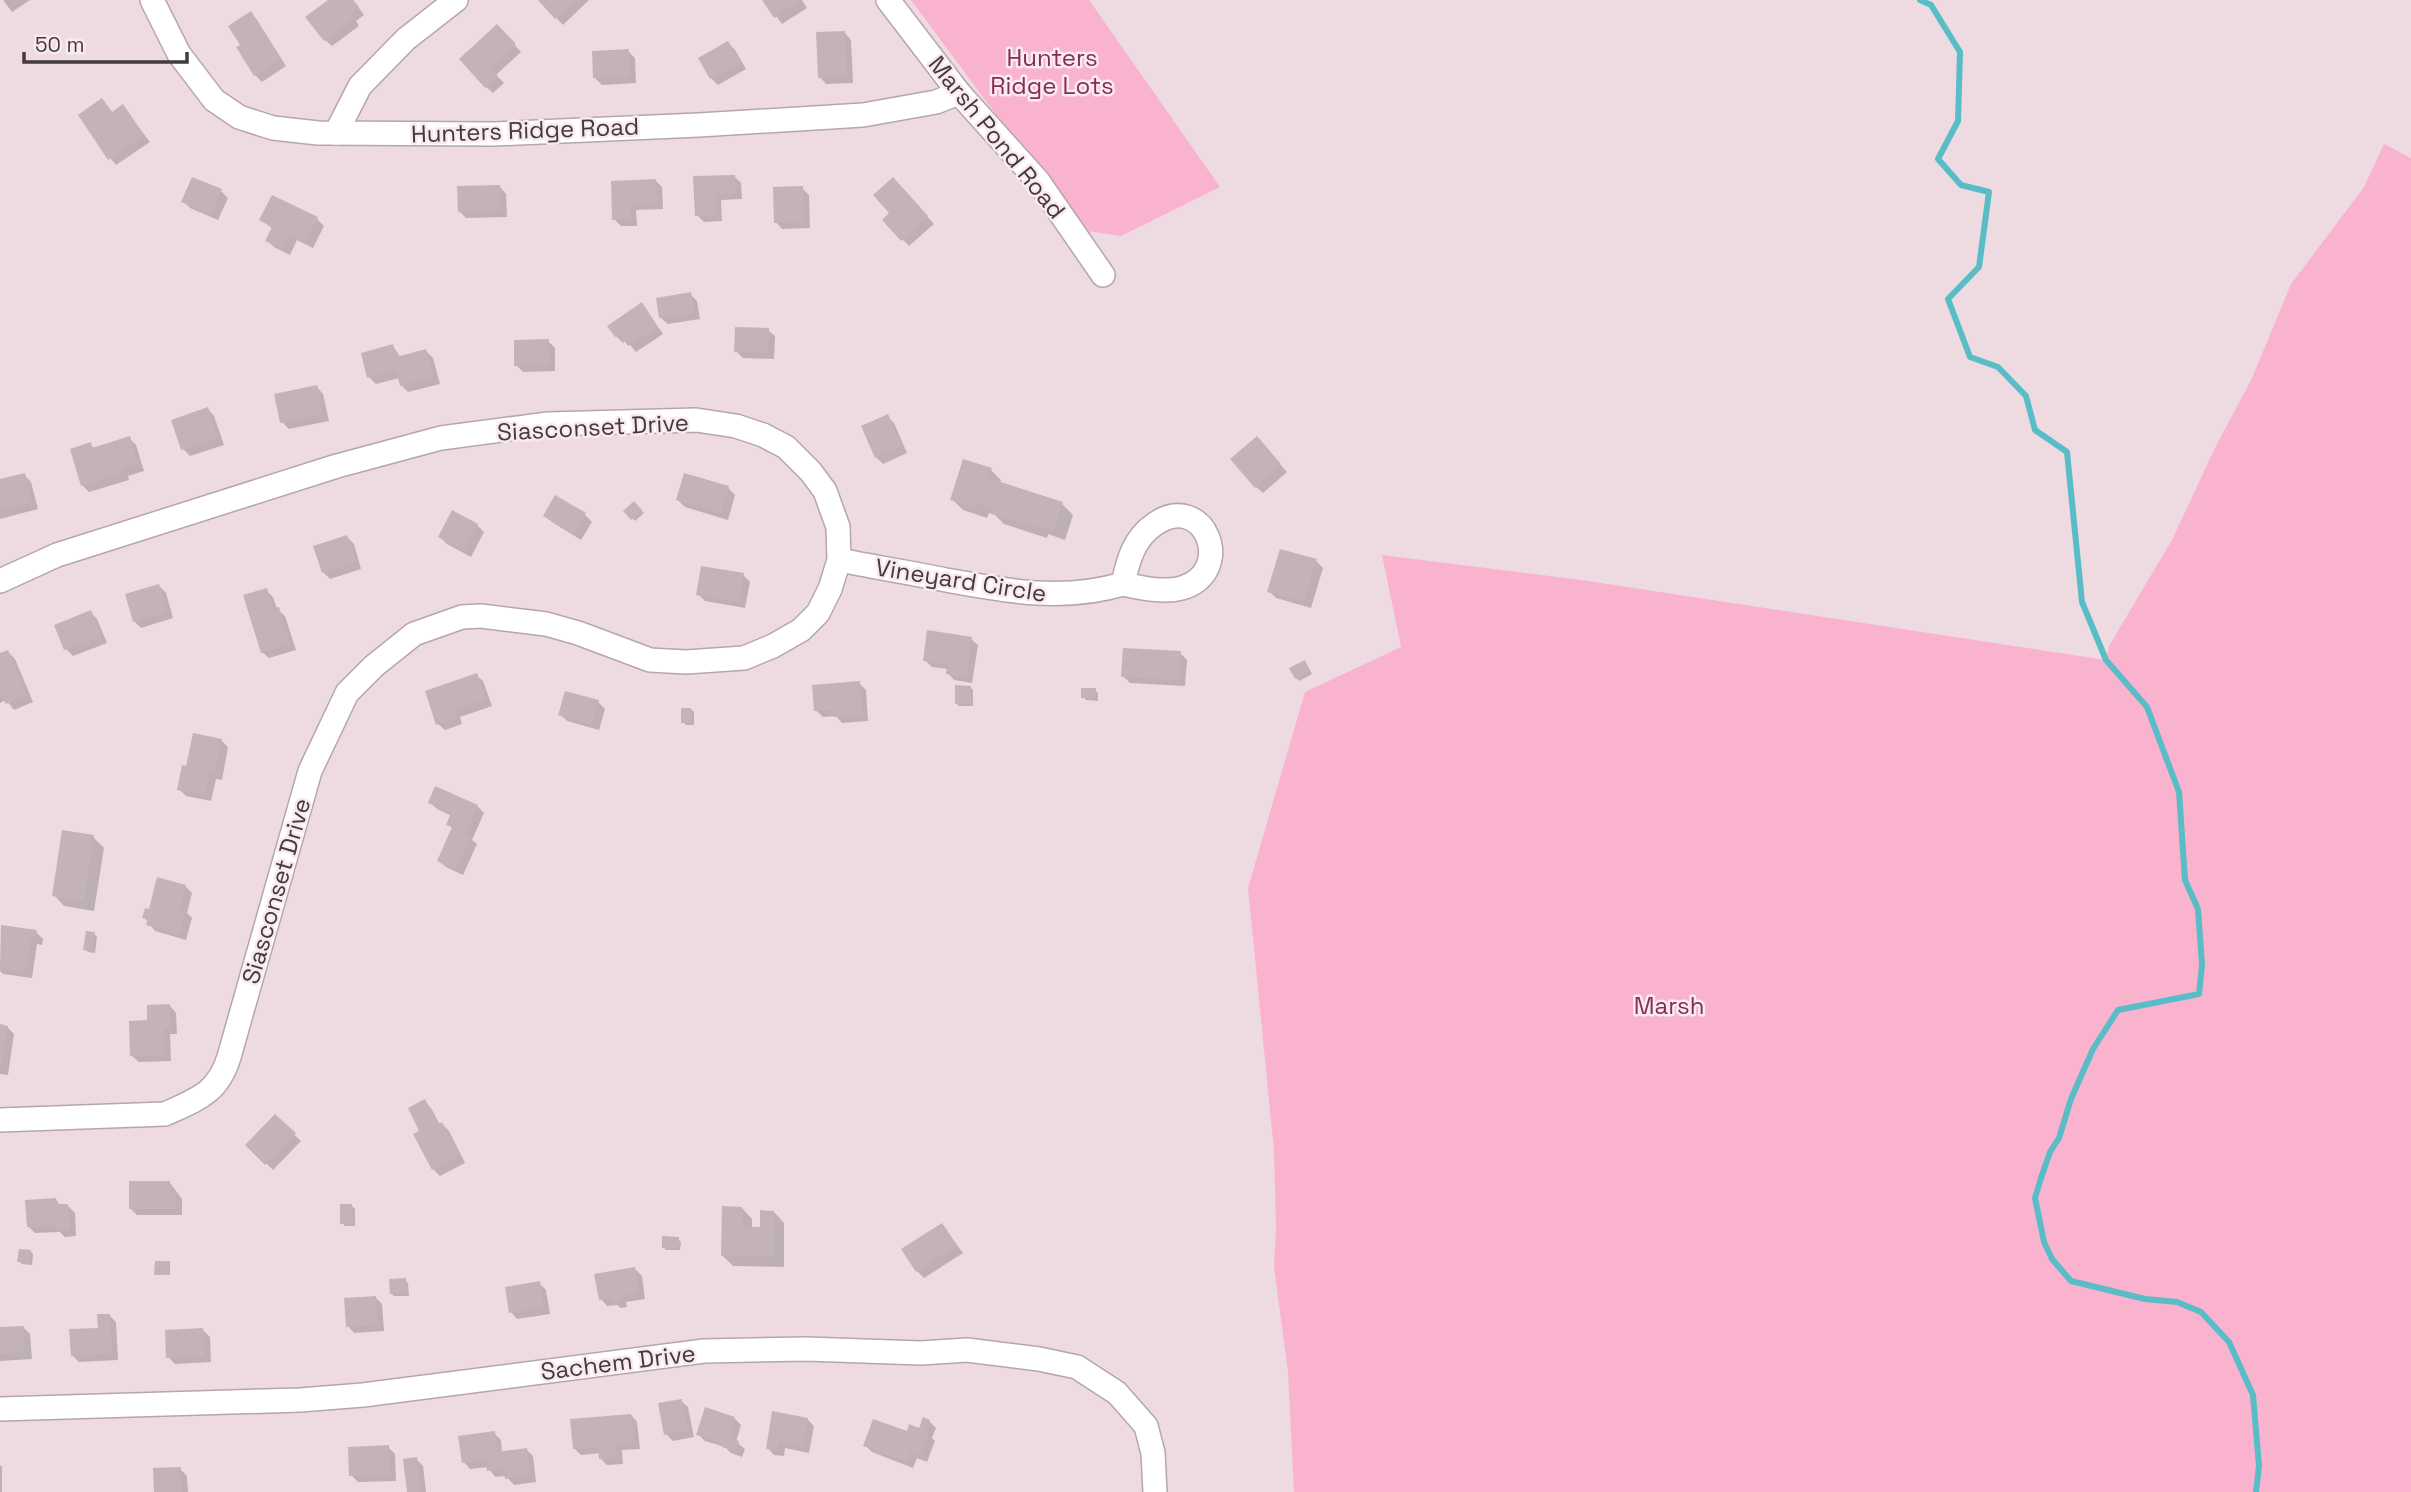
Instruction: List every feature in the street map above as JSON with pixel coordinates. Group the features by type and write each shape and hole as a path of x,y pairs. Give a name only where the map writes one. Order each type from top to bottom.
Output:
{"street":[{"name":"Hunters Ridge Road","path":"152,0 179,54 214,100 239,117 272,128 336,133 494,134 863,115 936,102 959,93"},
{"path":"336,133 359,86 406,39 456,0"},
{"name":"Marsh Pond Road","path":"888,0 959,93 1038,181 1103,275"},
{"name":"Siasconset Drive","path":"0,581 57,555 337,466 442,438 548,424 696,420 736,426 763,435 786,447 811,472 825,491 838,527 839,560 830,589 818,613 801,630 774,646 744,658 685,662 650,660 578,633 546,624 500,617 461,617 414,634 374,666 347,693 310,771 229,1057 219,1082 188,1104 165,1114 0,1120"},
{"name":"Vineyard Circle","path":"839,560 991,588 1047,595 1097,592 1123,584"},
{"name":"Sachem Drive","path":"0,1409 363,1395 704,1352 806,1349 921,1353 967,1350 1039,1359 1077,1367 1117,1394 1146,1426 1153,1453 1155,1492"}],"green space":[{"name":"Hunters Ridge Lots","path":"911,0 1089,0 1220,187 1121,236 1088,231 1078,225"},
{"name":"Marsh","path":"2384,144 2411,158 2411,1492 1294,1492 1288,1372 1274,1267 1274,1151 1248,888 1305,692 1401,647 1382,555 1581,580 2106,660 2109,646 2172,540 2215,448 2252,378 2291,284 2364,187"}],"building":[{"path":"328,0 353,0 359,7 350,14 354,18 324,41 305,17"},
{"path":"538,0 576,0 555,19"},
{"path":"762,0 801,0 774,18"},
{"path":"251,11 281,59 254,76 236,47 240,45 228,26"},
{"path":"497,24 516,44 490,67 498,76 485,88 459,59"},
{"path":"845,31 847,77 818,78 816,32"},
{"path":"728,41 740,62 710,79 698,58"},
{"path":"629,49 630,77 593,78 592,51"},
{"path":"102,98 112,112 123,104 144,135 108,160 78,115"},
{"path":"735,175 736,193 715,194 716,215 695,216 693,176"},
{"path":"192,177 222,189 211,215 181,202"},
{"path":"893,177 928,216 901,241 882,220 889,213 873,195"},
{"path":"656,179 657,203 630,204 631,219 612,220 611,181"},
{"path":"500,185 501,211 458,212 457,186"},
{"path":"803,186 804,222 774,223 773,187"},
{"path":"272,195 318,217 306,242 290,235 283,249 265,241 272,227 259,220"},
{"path":"691,292 694,313 659,318 656,298"},
{"path":"642,302 658,327 628,346 620,334 615,337 607,326"},
{"path":"735,327 769,328 768,353 734,352"},
{"path":"549,339 549,365 514,366 514,340"},
{"path":"393,344 396,357 426,349 434,377 400,386 396,370 367,378 361,353"},
{"path":"317,385 323,414 280,423 274,394"},
{"path":"208,407 218,438 181,450 171,420"},
{"path":"888,414 902,446 875,458 861,426"},
{"path":"130,436 138,464 122,469 124,473 81,486 70,449 91,442 92,448"},
{"path":"1257,436 1281,464 1255,488 1230,459"},
{"path":"963,459 992,468 988,478 1063,502 1054,530 1037,525 1036,528 991,514 993,508 978,503 976,508 950,500"},
{"path":"25,473 32,502 0,511 0,479"},
{"path":"684,473 729,486 721,514 676,500"},
{"path":"555,495 586,513 574,534 543,516"},
{"path":"634,501 642,510 631,520 623,511"},
{"path":"452,510 478,524 464,551 438,537"},
{"path":"347,535 356,562 322,573 313,546"},
{"path":"1280,549 1317,559 1304,602 1267,592"},
{"path":"701,566 744,573 739,602 696,595"},
{"path":"159,584 167,612 133,622 125,594"},
{"path":"267,588 273,608 279,607 290,644 261,653 243,595"},
{"path":"91,610 101,636 64,650 54,625"},
{"path":"927,630 972,637 966,677 946,674 947,664 923,661"},
{"path":"1123,648 1181,651 1179,680 1121,677"},
{"path":"8,650 27,695 6,704 0,694 0,653"},
{"path":"1305,660 1310,671 1295,679 1289,668"},
{"path":"477,673 486,699 454,710 457,717 436,725 425,691"},
{"path":"860,681 862,715 834,717 833,710 814,711 812,685"},
{"path":"955,685 971,686 971,704 955,704"},
{"path":"1081,688 1096,688 1095,699 1081,698"},
{"path":"565,691 599,700 592,725 558,715"},
{"path":"681,708 691,708 692,723 681,723"},
{"path":"193,733 222,739 215,774 209,773 205,795 177,790 182,765 186,766"},
{"path":"435,786 478,805 465,834 471,836 456,870 437,861 452,827 446,825 451,813 428,803"},
{"path":"62,830 94,835 84,901 52,896"},
{"path":"157,877 186,885 180,908 186,910 179,934 146,925 148,919 142,918 145,908 149,909"},
{"path":"1,925 37,930 35,939 31,938 26,972 0,969"},
{"path":"86,931 95,932 92,951 83,950"},
{"path":"170,1004 171,1028 164,1028 165,1055 130,1056 129,1021 147,1020 147,1005"},
{"path":"0,1024 8,1026 1,1067 0,1067"},
{"path":"425,1099 438,1124 442,1122 459,1156 432,1170 413,1134 419,1131 408,1108"},
{"path":"275,1114 296,1133 265,1165 245,1145"},
{"path":"129,1181 170,1181 170,1191 176,1191 176,1209 129,1209"},
{"path":"56,1198 57,1204 68,1204 70,1230 56,1231 56,1225 27,1227 25,1200"},
{"path":"340,1204 352,1204 353,1224 340,1224"},
{"path":"722,1206 742,1207 742,1227 760,1227 760,1210 774,1211 774,1257 721,1256"},
{"path":"942,1223 957,1245 916,1272 901,1249"},
{"path":"662,1236 679,1237 678,1248 662,1248"},
{"path":"19,1249 31,1250 30,1263 17,1262"},
{"path":"155,1261 170,1261 170,1275 154,1275"},
{"path":"635,1267 639,1293 621,1296 622,1301 613,1302 612,1298 599,1300 594,1274"},
{"path":"406,1278 407,1293 390,1294 389,1279"},
{"path":"540,1281 544,1307 509,1313 505,1287"},
{"path":"376,1296 378,1325 346,1327 344,1298"},
{"path":"97,1314 110,1314 112,1353 71,1356 69,1329 98,1328"},
{"path":"24,1326 25,1353 0,1354 0,1327"},
{"path":"203,1328 205,1356 166,1358 165,1330"},
{"path":"682,1399 688,1430 664,1435 658,1403"},
{"path":"705,1407 735,1417 729,1437 739,1441 736,1451 722,1447 723,1443 696,1435"},
{"path":"772,1411 808,1418 803,1447 779,1442 778,1451 766,1449"},
{"path":"631,1414 634,1442 616,1444 617,1457 599,1459 598,1447 573,1449 570,1419"},
{"path":"923,1417 930,1420 926,1431 929,1433 920,1456 910,1452 907,1462 863,1446 873,1419 907,1431 909,1424 919,1428"},
{"path":"495,1431 497,1452 527,1448 530,1476 505,1479 504,1469 487,1471 485,1460 462,1463 458,1436"},
{"path":"389,1445 390,1475 349,1476 348,1447"},
{"path":"417,1457 421,1492 407,1492 403,1459"},
{"path":"181,1467 182,1492 154,1492 153,1468"}],"waterway":[{"path":"1920,0 1931,5 1960,52 1958,121 1938,159 1961,185 1989,192 1979,267 1948,299 1970,357 1998,367 2026,396 2035,430 2067,452 2082,602 2106,660 2147,707 2179,792 2185,880 2198,909 2202,965 2199,994 2118,1010 2093,1049 2071,1099 2059,1138 2050,1152 2035,1198 2044,1242 2052,1259 2071,1281 2145,1299 2177,1302 2201,1312 2229,1342 2253,1395 2259,1466 2256,1492"}]}
